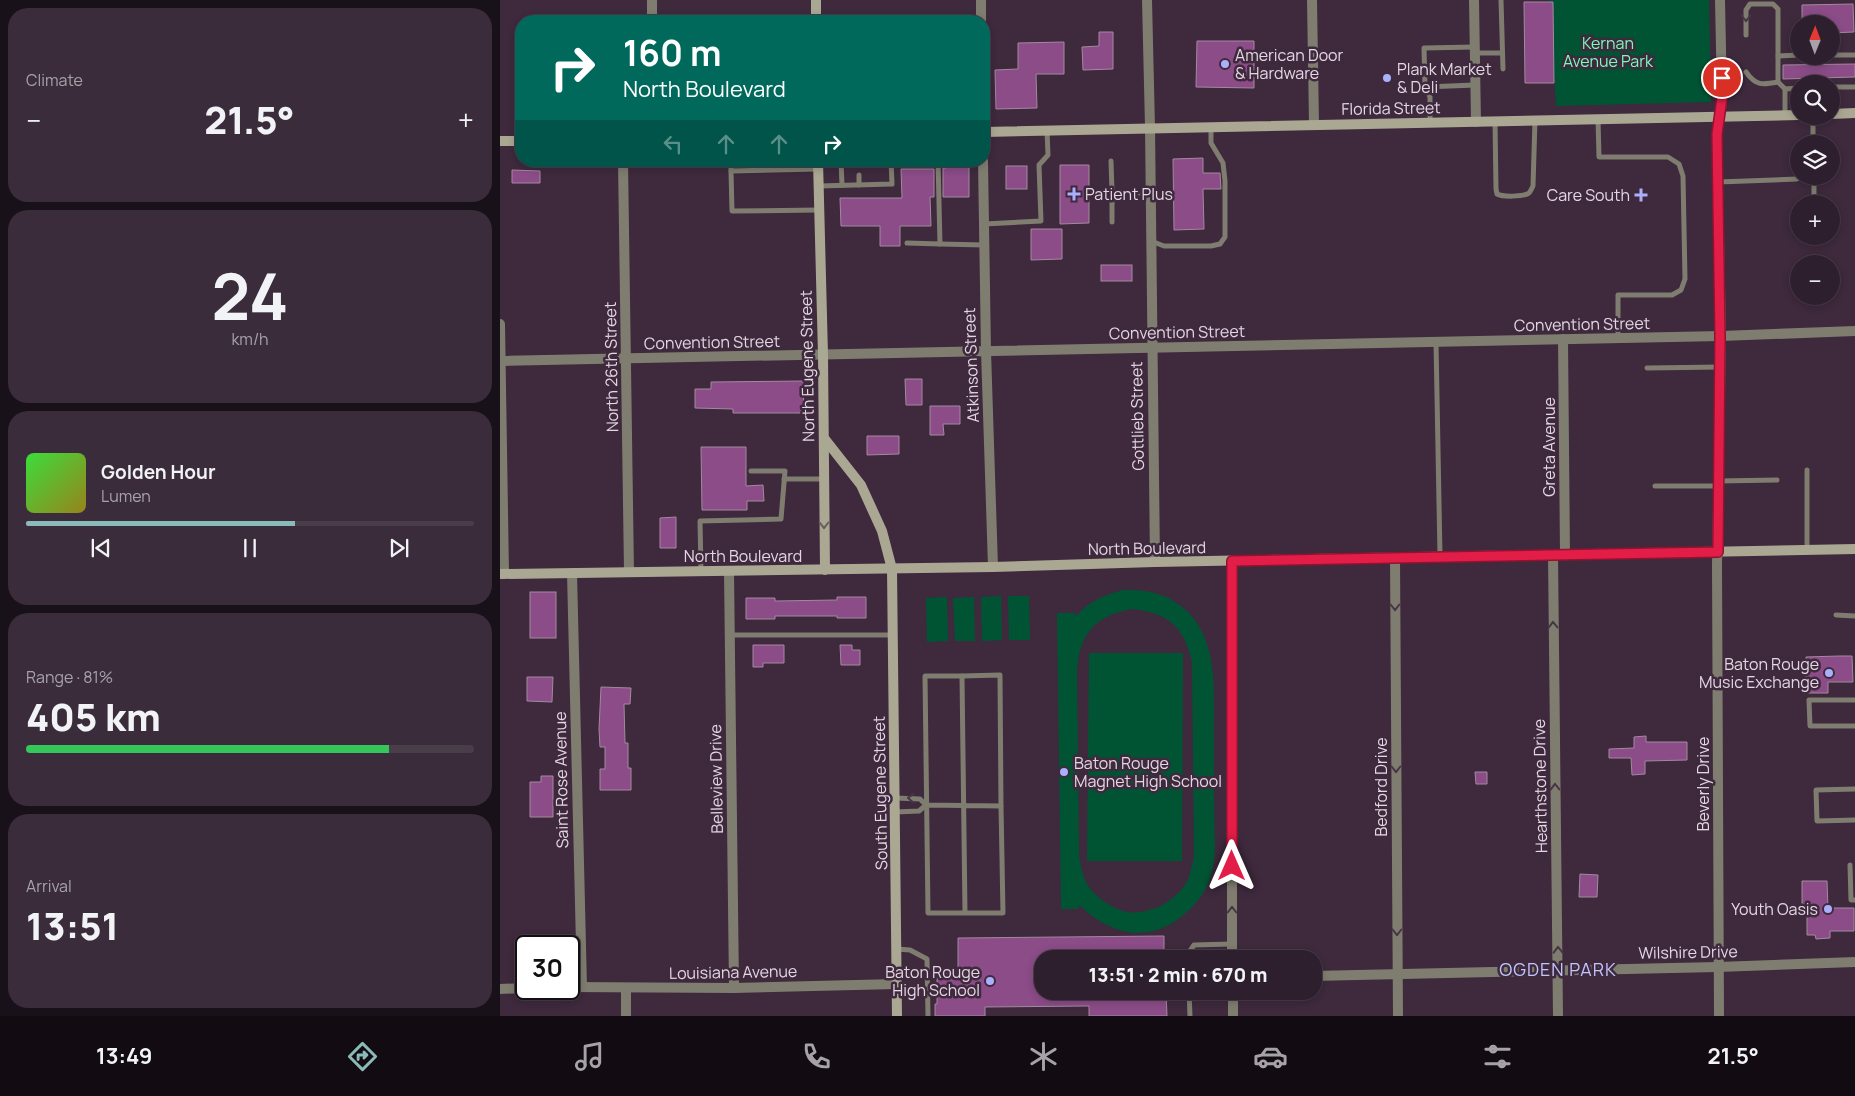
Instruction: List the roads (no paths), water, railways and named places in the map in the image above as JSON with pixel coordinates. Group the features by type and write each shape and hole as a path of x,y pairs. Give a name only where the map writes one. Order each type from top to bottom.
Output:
{"street":[{"path":"652,0 652,15"},
{"path":"816,0 816,15"},
{"path":"981,0 981,15"},
{"name":"Gottlieb Street","path":"1146,0 1150,127 1151,347 1155,562"},
{"path":"1312,0 1314,124"},
{"path":"1474,0 1476,122"},
{"name":"Beverly Drive","path":"1719,1016 1718,484 1720,336 1717,134 1722,98 1720,0"},
{"path":"1840,114 1855,113"},
{"name":"Florida Street","path":"990,132 1790,115"},
{"path":"500,141 515,141"},
{"name":"North 26th Street","path":"623,167 629,572"},
{"name":"North Eugene Street","path":"818,167 823,355 825,570"},
{"name":"Atkinson Street","path":"982,167 993,567"},
{"path":"500,324 502,574"},
{"name":"Convention Street","path":"501,361 1720,336 1855,331"},
{"name":"Greta Avenue","path":"1563,339 1565,555"},
{"name":"South Eugene Street","path":"824,438 862,485 882,531 892,569 897,1016"},
{"name":"North Boulevard","path":"502,574 892,569 1155,562 1855,549"},
{"name":"Hearthstone Drive","path":"1552,555 1558,1016"},
{"name":"Bedford Drive","path":"1395,558 1398,1016"},
{"path":"1232,561 1232,950"},
{"name":"Belleview Drive","path":"729,571 734,988"},
{"name":"Saint Rose Avenue","path":"572,573 582,987"},
{"name":"Wilshire Drive","path":"1322,976 1855,962"},
{"name":"Louisiana Avenue","path":"582,987 734,988 897,984"},
{"path":"500,989 515,988"},
{"path":"626,988 626,1016"},
{"path":"1233,1000 1233,1016"}],"lane":[{"path":"1501,0 1503,69"},
{"path":"1746,35 1746,10 1750,4 1773,4 1778,10 1778,82 1784,89 1785,115"},
{"path":"1430,122 1430,97 1425,87 1424,48 1502,52"},
{"path":"1778,56 1790,56"},
{"path":"1840,56 1855,56"},
{"path":"1746,72 1752,81 1763,84 1778,82"},
{"path":"1425,87 1475,85"},
{"path":"1840,88 1855,87"},
{"path":"1784,89 1790,89"},
{"path":"1598,119 1599,157 1668,157 1679,164 1683,176 1685,280 1681,290 1672,295 1618,296 1618,338"},
{"path":"1495,121 1496,189 1500,197 1525,195 1530,192 1533,186 1535,120"},
{"path":"1150,241 1164,246 1211,246 1220,244 1224,237 1225,181 1223,163 1211,143 1211,126"},
{"path":"984,224 1041,221 1039,165 1048,155 1047,130"},
{"path":"1110,161 1112,222"},
{"path":"731,167 732,211 819,210"},
{"path":"731,171 789,167"},
{"path":"841,167 842,185"},
{"path":"818,186 892,184 891,167"},
{"path":"938,167 940,244"},
{"path":"859,176 859,185"},
{"path":"876,176 876,184"},
{"path":"1718,182 1790,179"},
{"path":"1112,192 1150,193"},
{"path":"907,243 984,245"},
{"path":"1436,342 1440,557"},
{"path":"1647,368 1720,367"},
{"path":"1806,470 1807,551"},
{"path":"702,571 700,521 781,520 785,471 751,471"},
{"path":"784,479 824,479"},
{"path":"1655,486 1777,480"},
{"path":"1836,615 1855,616"},
{"path":"730,635 893,635"},
{"path":"1000,675 1003,913 928,913 926,805 925,676 1000,675"},
{"path":"962,676 965,913"},
{"path":"1855,700 1810,700 1810,726 1855,726"},
{"path":"1855,789 1816,790 1817,821 1855,820"},
{"path":"895,798 920,799 926,805 1001,806"},
{"path":"895,812 919,812 926,805"},
{"path":"1850,865 1851,900 1855,900"},
{"path":"1191,950 1194,945 1232,944"},
{"path":"897,949 910,950 927,959 928,1016"},
{"path":"1189,1000 1190,1016"}],"place":[{"name":"American Door & Hardware","path":"1225,64"},
{"name":"Plank Market & Deli","path":"1387,78"},
{"name":"Patient Plus","path":"1074,194"},
{"name":"Care South","path":"1641,195"},
{"name":"Baton Rouge Music Exchange","path":"1829,673"},
{"name":"Baton Rouge Magnet High School","path":"1064,772"},
{"name":"Youth Oasis","path":"1828,909"},
{"name":"Baton Rouge High School","path":"990,981"}],"district":[{"name":"OGDEN PARK","path":"1558,970"}],"park label":[{"name":"Kernan Avenue Park","path":"1608,52"}]}
